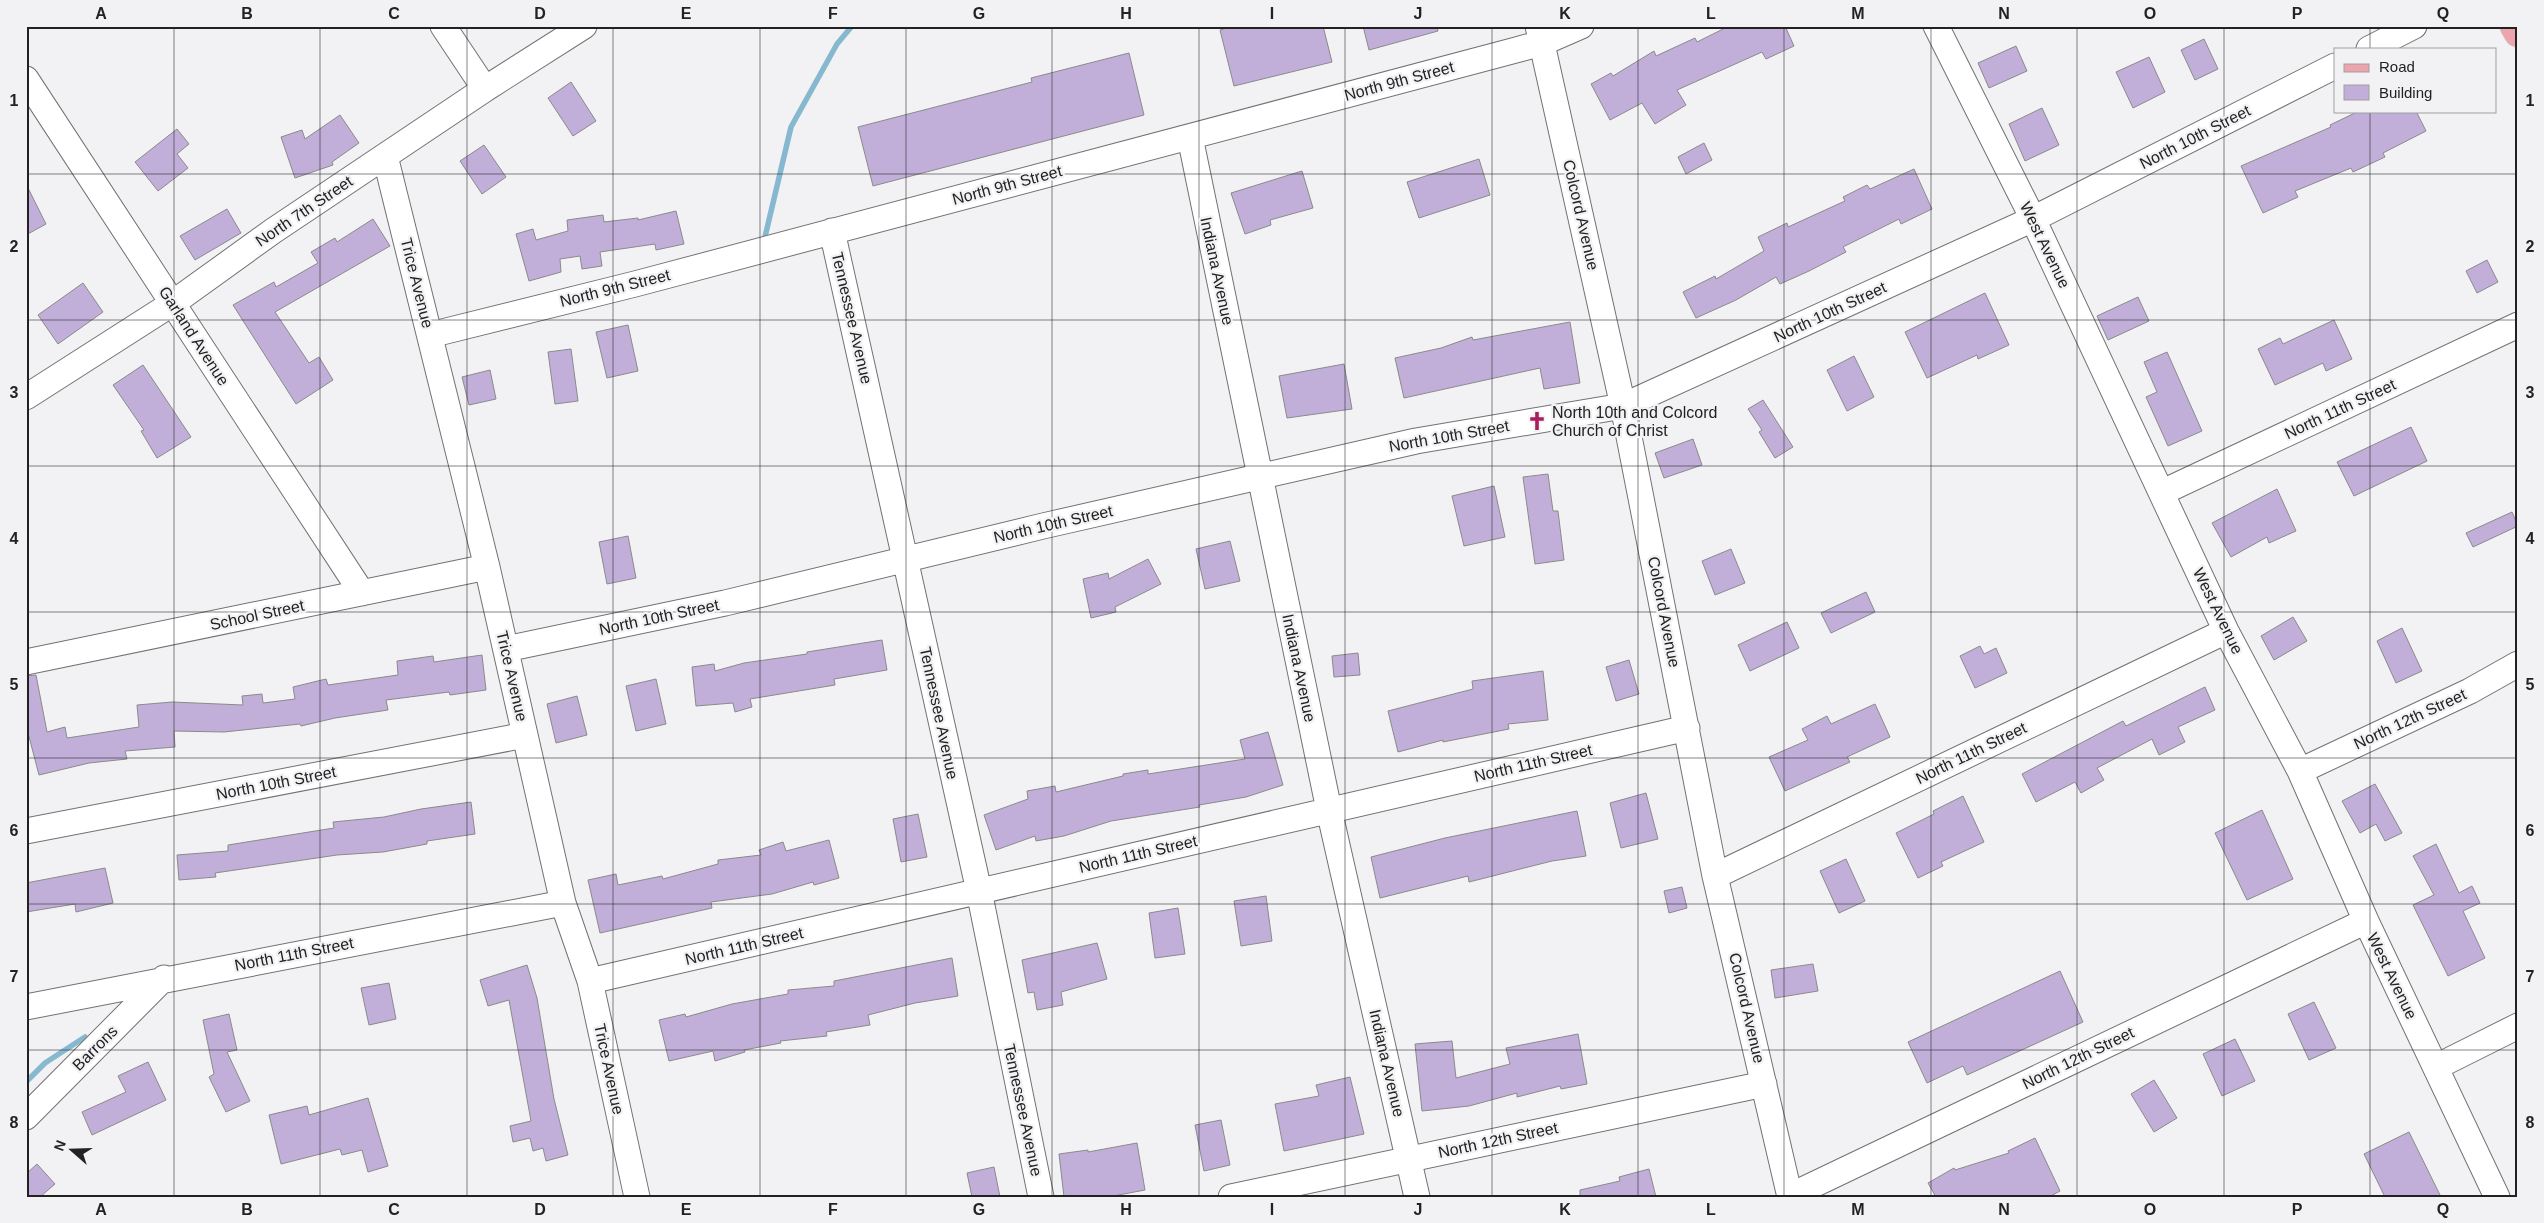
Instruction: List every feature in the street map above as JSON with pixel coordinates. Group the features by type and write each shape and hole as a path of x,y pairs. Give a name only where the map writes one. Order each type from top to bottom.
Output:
{"main road":[{"path":"2514,26 2518,33"}],"street":[{"path":"443,26 485,89"},
{"name":"North 7th Street","path":"26,397 173,303 273,231 485,89 584,26"},
{"name":"North 9th Street","path":"430,335 1190,137 1540,35 1581,26"},
{"name":"West Avenue","path":"1936,26 2033,219 2163,492 2226,630 2300,771 2366,921 2497,1197"},
{"path":"2371,48 2414,26"},
{"name":"Colcord Avenue","path":"1540,35 1624,406 1715,876 1790,1196"},
{"name":"North 10th Street","path":"506,649 725,603 1416,441 1624,406 2033,219 2334,67"},
{"name":"Garland Avenue","path":"26,78 362,593"},
{"name":"Indiana Avenue","path":"1190,137 1329,810 1417,1197"},
{"name":"Trice Avenue","path":"385,156 487,568 563,903 590,981 637,1197"},
{"name":"Tennessee Avenue","path":"832,231 979,891 1041,1197"},
{"name":"North 11th Street","path":"2163,492 2518,325"},
{"name":"School Street","path":"26,662 487,568"},
{"name":"North 11th Street","path":"1715,876 2226,630"},
{"name":"North 12th Street","path":"2300,771 2470,691 2518,664"},
{"name":"North 11th Street","path":"590,981 1687,728"},
{"name":"North 10th Street","path":"26,831 525,735"},
{"name":"North 11th Street","path":"26,1007 164,978 563,903"},
{"name":"North 12th Street","path":"1790,1196 2366,921"},
{"name":"Barrons","path":"26,1117 164,978"},
{"path":"2436,1067 2518,1026"},
{"name":"North 12th Street","path":"1231,1197 1764,1084"}],"building":[{"path":"1234,26 1323,26 1332,62 1234,86 1220,30"},
{"path":"1363,26 1437,26 1438,31 1369,50"},
{"path":"1729,26 1785,26 1794,46 1766,59 1762,52 1677,90 1686,105 1655,124 1642,103 1610,120 1591,84 1611,73 1613,76 1654,51 1656,56 1695,38 1697,42"},
{"path":"2204,39 2218,69 2195,80 2181,50"},
{"path":"2016,46 2027,71 1989,88 1978,63"},
{"path":"1129,53 1144,115 873,186 858,127 1032,82 1031,78"},
{"path":"2149,57 2165,92 2133,108 2116,72"},
{"path":"571,82 596,121 573,136 548,98"},
{"path":"2042,108 2059,145 2025,161 2009,124"},
{"path":"2357,112 2416,112 2426,131 2383,153 2385,157 2353,172 2351,168 2295,191 2298,197 2263,213 2241,166 2331,127 2330,125"},
{"path":"340,115 359,143 332,162 333,165 295,178 281,137 302,130 305,139"},
{"path":"177,129 189,144 177,154 188,168 158,191 135,162"},
{"path":"1704,143 1712,160 1686,174 1678,157"},
{"path":"484,145 506,177 482,194 460,161"},
{"path":"1479,159 1490,195 1419,218 1407,182"},
{"path":"1914,169 1932,209 1901,224 1899,219 1843,247 1846,252 1809,271 1780,284 1776,277 1736,300 1696,318 1683,292 1715,276 1716,279 1764,251 1758,237 1787,223 1788,227 1845,201 1843,197 1867,185 1870,189"},
{"path":"1302,171 1313,208 1270,220 1271,225 1245,234 1231,193"},
{"path":"26,184 46,224 26,235"},
{"path":"227,209 241,233 195,260 180,236"},
{"path":"676,211 684,244 656,250 655,244 600,252 602,266 582,269 580,256 560,259 561,272 529,281 516,234 533,229 536,240 568,231 567,220 603,215 604,222 638,218 638,220"},
{"path":"373,219 390,246 275,312 309,363 319,357 333,380 296,404 233,305 274,282 276,287 318,263 311,252 335,238 337,242"},
{"path":"2487,260 2498,282 2477,293 2466,271"},
{"path":"83,283 103,312 58,344 38,315"},
{"path":"1985,293 2009,345 1978,359 1977,355 1927,378 1905,332"},
{"path":"2138,297 2149,321 2108,340 2097,316"},
{"path":"2334,320 2352,359 2326,371 2323,363 2275,385 2258,349 2280,338 2283,344"},
{"path":"1570,322 1580,383 1544,389 1540,368 1404,398 1395,358 1441,348 1472,337 1473,340"},
{"path":"628,325 638,371 607,378 596,332"},
{"path":"571,349 578,401 555,404 548,352"},
{"path":"2167,352 2202,431 2168,446 2146,397 2157,392 2144,362"},
{"path":"1854,356 1874,397 1847,411 1827,370"},
{"path":"1344,364 1352,409 1287,418 1279,376"},
{"path":"143,365 191,437 157,458 141,431 144,430 113,385"},
{"path":"490,370 496,399 469,405 462,377"},
{"path":"1763,400 1793,447 1775,458 1759,432 1762,430 1748,409"},
{"path":"2411,427 2427,461 2354,496 2337,462"},
{"path":"1693,439 1702,465 1664,478 1655,453"},
{"path":"1548,474 1553,511 1558,511 1564,560 1535,564 1523,477"},
{"path":"1494,486 1505,537 1464,546 1452,496"},
{"path":"2277,489 2296,531 2269,543 2267,537 2231,557 2212,523"},
{"path":"2512,512 2518,526 2473,547 2466,533"},
{"path":"628,536 636,578 607,584 599,542"},
{"path":"1230,541 1240,581 1205,589 1196,549"},
{"path":"1731,549 1745,583 1715,595 1702,561"},
{"path":"1148,559 1161,584 1115,607 1116,612 1091,618 1083,579 1108,573 1109,579"},
{"path":"1866,592 1875,612 1831,633 1821,613"},
{"path":"2293,617 2307,641 2274,660 2261,636"},
{"path":"1787,622 1799,648 1750,671 1738,645"},
{"path":"2402,628 2422,671 2396,683 2377,641"},
{"path":"882,640 887,670 834,679 835,685 750,699 752,707 735,712 733,703 696,706 692,667 714,664 715,671 744,663"},
{"path":"1980,646 1984,654 1996,648 2007,673 1975,688 1960,656"},
{"path":"1358,653 1360,675 1334,677 1332,656"},
{"path":"482,655 486,690 450,695 449,692 386,700 388,710 335,718 301,726 300,724 224,732 174,731 175,747 125,751 127,759 89,763 39,775 26,725 26,676 36,675 47,732 65,727 67,738 139,727 137,705 172,702 243,705 242,696 262,694 263,703 295,699 293,687 326,679 328,685 398,675 397,661 433,656 434,662"},
{"path":"1629,660 1639,694 1616,701 1606,667"},
{"path":"1543,671 1548,720 1508,724 1509,729 1443,742 1443,740 1398,752 1388,711 1473,689 1472,681"},
{"path":"656,679 666,724 636,731 626,686"},
{"path":"2205,687 2215,710 2178,727 2185,742 2159,755 2152,739 2097,768 2104,780 2081,793 2075,782 2036,802 2022,774 2123,721 2126,726"},
{"path":"577,696 587,735 556,743 547,704"},
{"path":"1875,704 1890,737 1847,757 1850,762 1785,791 1769,757 1808,740 1802,729 1827,716 1831,724"},
{"path":"1268,732 1283,785 1246,797 1199,805 1200,807 1111,821 1064,836 1036,841 1035,836 996,850 984,815 1028,799 1027,791 1055,786 1056,792 1123,776 1123,774 1148,770 1148,774 1245,759 1240,740"},
{"path":"2375,784 2402,833 2385,841 2376,824 2360,833 2342,801"},
{"path":"1646,793 1658,839 1621,848 1610,803"},
{"path":"1963,796 1984,842 1941,862 1943,866 1918,878 1896,833 1934,814 1933,811"},
{"path":"471,802 475,834 427,841 427,844 383,852 337,855 215,873 216,877 179,880 177,855 228,851 228,845 334,828 333,822 384,817 421,809"},
{"path":"2262,810 2293,879 2247,900 2215,833"},
{"path":"1577,811 1586,856 1552,861 1469,882 1468,876 1380,898 1371,857 1445,838"},
{"path":"918,814 927,857 901,862 893,819"},
{"path":"829,840 839,878 814,885 813,882 772,894 711,902 712,908 600,933 588,880 616,874 618,885 662,876 663,879 718,864 718,860 761,855 759,850 783,842 786,851"},
{"path":"2436,844 2459,893 2472,886 2480,903 2463,911 2485,958 2448,976 2413,905 2434,895 2413,856"},
{"path":"1846,859 1865,901 1839,913 1820,871"},
{"path":"105,868 113,903 76,912 75,904 26,912 26,883"},
{"path":"1682,887 1687,908 1669,913 1664,891"},
{"path":"1266,896 1272,941 1241,946 1234,901"},
{"path":"1178,908 1185,954 1155,958 1149,913"},
{"path":"1097,943 1107,979 1061,992 1063,1005 1037,1010 1034,992 1028,993 1022,960"},
{"path":"952,958 958,996 915,1003 868,1015 870,1025 826,1032 827,1036 780,1041 781,1043 744,1050 745,1052 715,1061 713,1051 669,1061 659,1020 685,1014 686,1017 732,1004 788,994 788,990 834,986 834,981"},
{"path":"1813,964 1818,991 1775,998 1771,970"},
{"path":"527,965 537,998 554,1099 568,1155 546,1161 543,1148 533,1151 530,1138 513,1142 510,1126 531,1121 509,1000 488,1006 480,980"},
{"path":"2060,971 2083,1022 1967,1075 1963,1066 1927,1083 1908,1042"},
{"path":"389,983 396,1019 369,1025 361,988"},
{"path":"2314,1002 2336,1048 2309,1060 2288,1014"},
{"path":"229,1014 237,1050 227,1052 250,1101 226,1112 209,1077 214,1074 203,1020"},
{"path":"1578,1034 1587,1084 1561,1089 1560,1086 1517,1097 1517,1093 1469,1106 1422,1111 1415,1044 1452,1041 1456,1078 1510,1064 1506,1048"},
{"path":"2235,1039 2255,1081 2222,1096 2203,1054"},
{"path":"148,1062 166,1100 92,1135 82,1112 126,1092 118,1076"},
{"path":"1350,1077 1364,1134 1284,1151 1275,1104 1319,1096 1316,1085"},
{"path":"2154,1080 2177,1118 2154,1132 2131,1094"},
{"path":"368,1098 388,1166 368,1172 362,1150 342,1155 340,1149 281,1164 269,1115 307,1106 309,1115"},
{"path":"1221,1120 1230,1165 1204,1171 1195,1125"},
{"path":"2409,1132 2441,1197 2385,1197 2364,1154"},
{"path":"2035,1138 2060,1191 2049,1197 1936,1197 1928,1183 1954,1168 1955,1170 2009,1153 2008,1151"},
{"path":"1137,1143 1145,1190 1108,1197 1064,1197 1059,1154 1088,1150 1088,1152"},
{"path":"37,1164 55,1184 40,1197 26,1197 26,1174"},
{"path":"994,1167 1000,1197 972,1197 967,1173"},
{"path":"1649,1169 1656,1197 1580,1197 1580,1190 1620,1181 1619,1177"}],"waterway":[{"path":"764,241 791,127 837,44 852,26"},
{"path":"26,1082 45,1063 85,1037"}],"place":[{"name":"North 10th and Colcord Church of Christ","path":"1537,421"}]}
